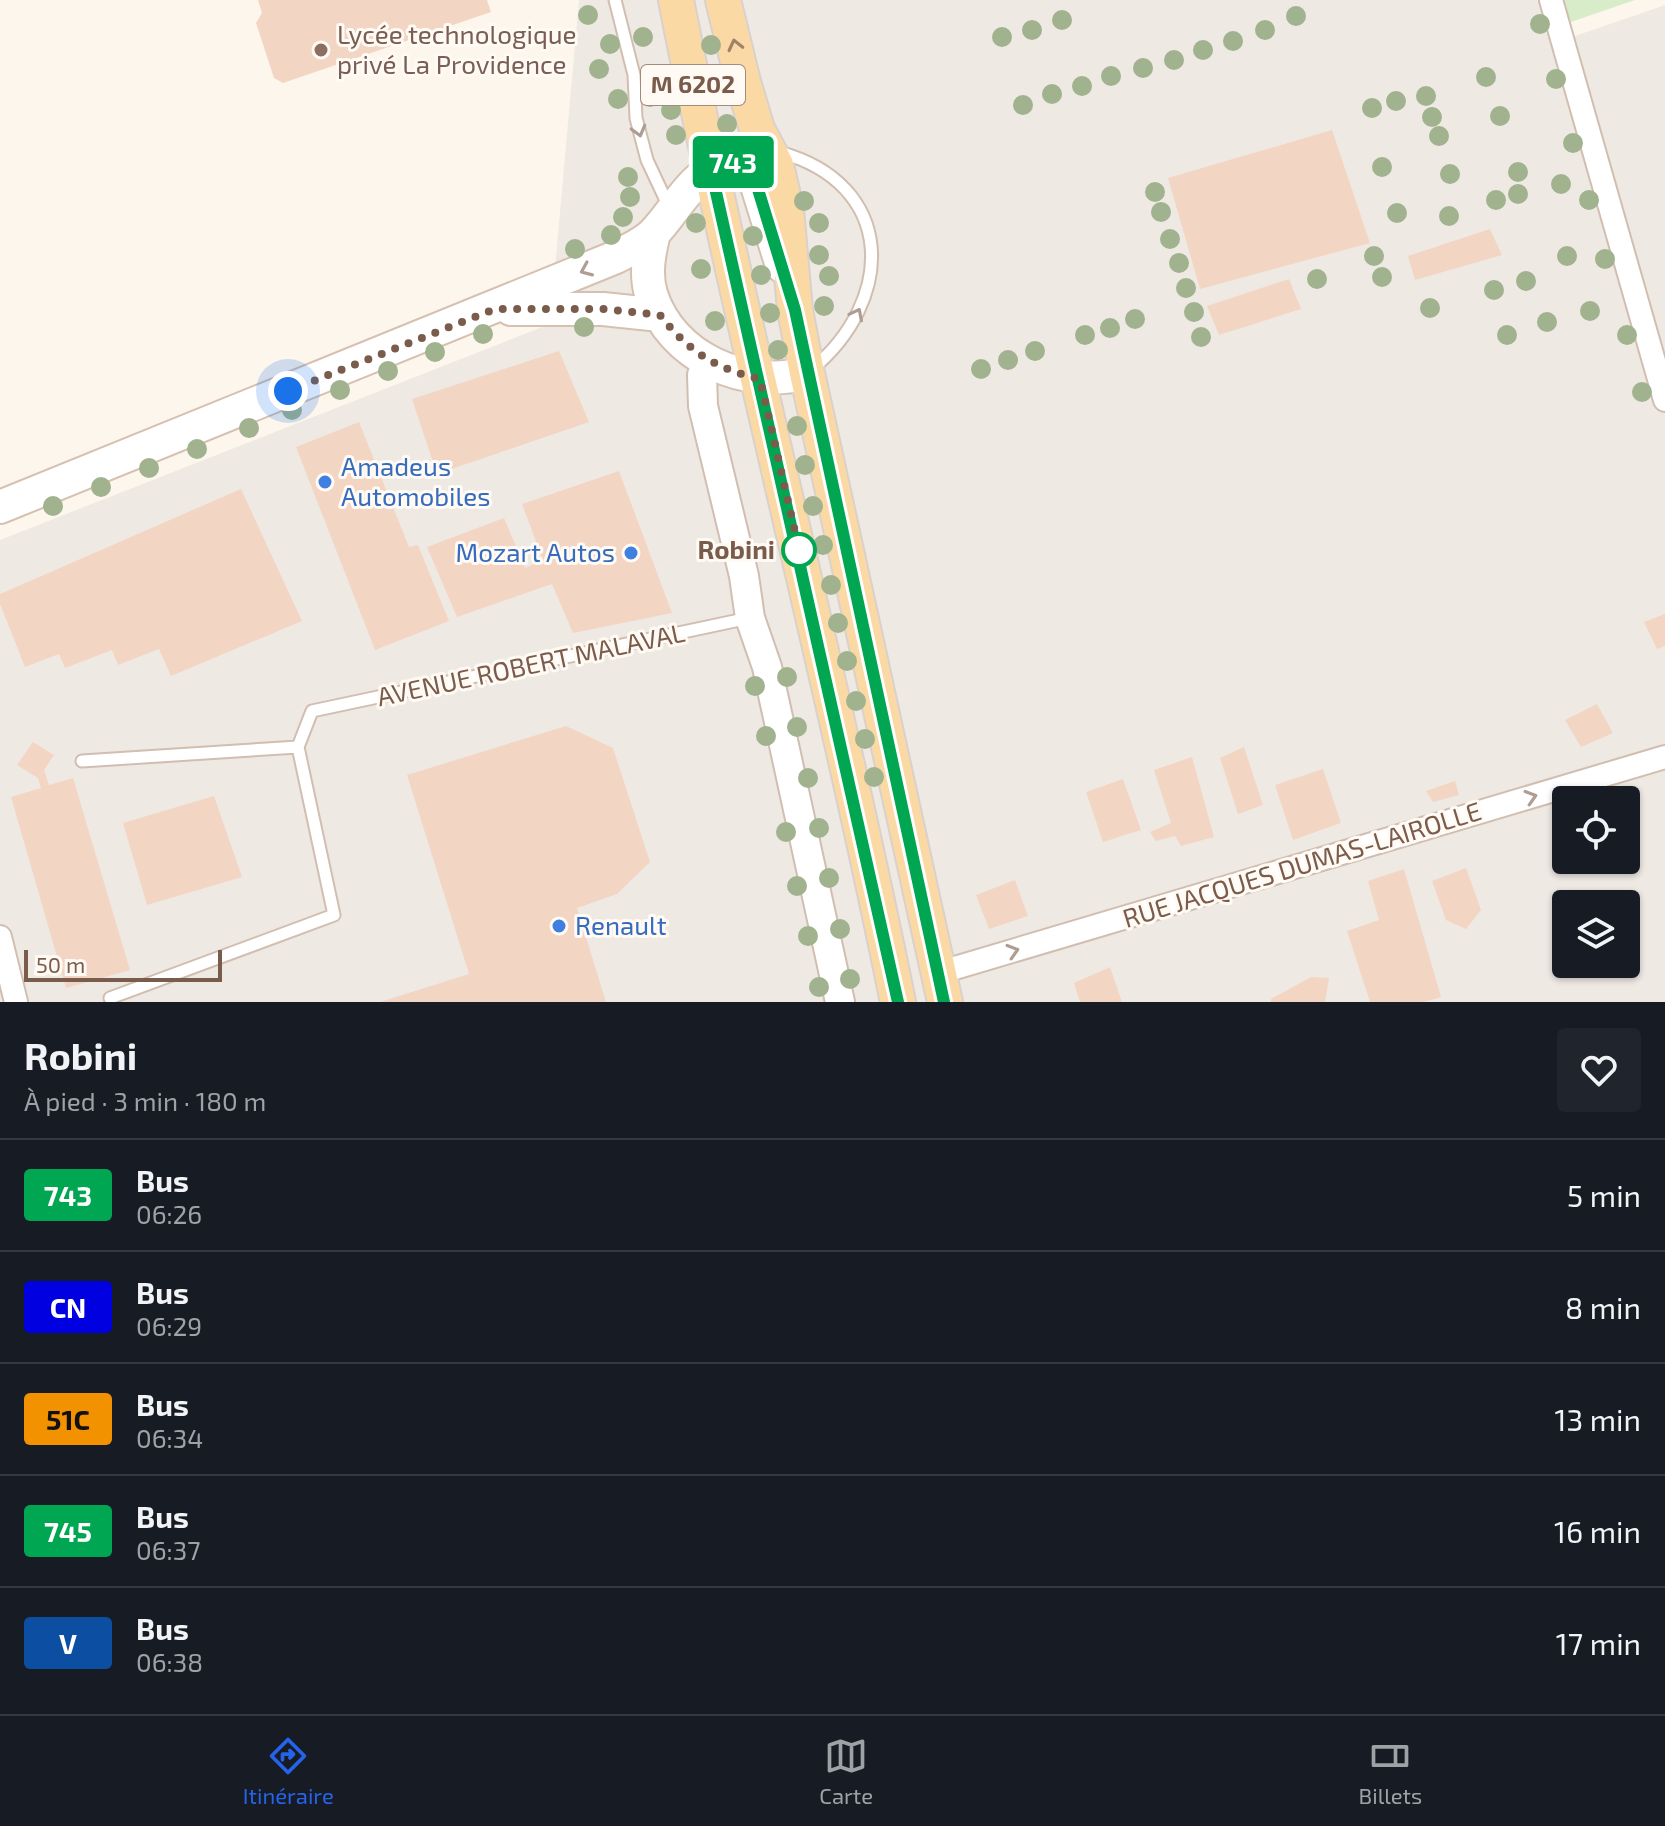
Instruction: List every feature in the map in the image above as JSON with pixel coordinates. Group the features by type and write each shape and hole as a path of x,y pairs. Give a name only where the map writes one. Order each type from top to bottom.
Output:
{"main road":[{"name":"M 6202","path":"676,0 711,170 898,1002"},
{"name":"M 6202","path":"723,0 757,129 776,165 786,209 795,310 807,373 942,988"},
{"path":"0,507 495,309 616,257 662,221 711,170 733,162 748,165 753,173 795,310"},
{"path":"662,221 648,276 660,315 688,347 708,361 760,379 807,373"},
{"path":"495,309 603,309 660,315"}],"street":[{"path":"1551,0 1665,400"},
{"path":"708,361 702,375 703,406 744,576 750,618 767,667 840,1002"},
{"name":"RUE JACQUES DUMAS-LAIROLLE","path":"942,988 1665,757"},
{"path":"0,937 16,1002"}],"lane":[{"path":"615,0 634,75 640,132 662,221"},
{"path":"768,150 801,159 835,176 858,202 871,233 872,265 858,313 829,356 807,373"},
{"name":"AVENUE ROBERT MALAVAL","path":"298,747 312,711 750,618"},
{"path":"82,761 298,747 334,915 110,998"}],"shaded area":[{"path":"579,0 1539,0 1552,44 1665,5 1665,1002 0,1002 0,540 550,324"}],"green space":[{"path":"1559,0 1635,0 1565,24"}],"building":[{"name":"Lycée technologique privé La Providence","path":"258,0 487,0 491,12 283,83 274,78 256,23 262,13"},
{"path":"1332,130 1370,243 1200,289 1168,178"},
{"path":"1490,229 1502,255 1415,280 1408,256"},
{"path":"1289,279 1301,309 1219,335 1207,306"},
{"path":"559,351 589,422 437,474 412,399"},
{"path":"359,422 409,547 418,545 449,621 375,650 296,447"},
{"path":"619,471 672,613 573,633 552,584 457,617 427,547 504,518 525,568 543,560 522,504"},
{"path":"241,489 302,621 171,676 159,649 118,665 112,650 65,668 59,654 25,667 0,604 0,594"},
{"path":"1665,614 1665,646 1657,649 1644,622"},
{"path":"1597,704 1613,733 1581,747 1565,720"},
{"path":"566,726 613,748 650,862 617,894 577,908 606,1002 380,1002 469,974 407,775"},
{"path":"33,742 54,755 44,770 49,785 73,778 130,970 66,988 11,797 41,788 38,778 17,765"},
{"path":"1244,747 1263,805 1238,814 1220,758"},
{"path":"1192,757 1214,837 1181,846 1175,836 1156,841 1150,832 1171,823 1154,770"},
{"path":"1323,769 1341,823 1293,840 1275,785"},
{"path":"1123,779 1141,830 1103,842 1086,792"},
{"path":"1455,781 1459,795 1433,802 1426,791"},
{"path":"214,796 242,877 147,905 123,823"},
{"path":"1466,868 1481,910 1466,929 1446,920 1432,881"},
{"path":"1404,869 1441,997 1424,1002 1370,1002 1347,931 1379,920 1368,881"},
{"path":"1015,880 1028,916 989,929 976,895"},
{"path":"1110,967 1122,1002 1080,1002 1074,983"},
{"path":"1311,977 1329,978 1325,1002 1271,1002 1271,999"}],"bus line":[{"name":"743","path":"898,1002 794,527 711,170 733,162 748,165 761,192 795,310 944,1002"}],"place":[{"name":"Lycée technologique privé La Providence","path":"321,50"},
{"name":"Amadeus Automobiles","path":"325,482"},
{"name":"Robini","path":"799,550"},
{"name":"Mozart Autos","path":"631,553"},
{"name":"Renault","path":"559,926"}],"route":[{"path":"288,391 495,309 603,309 660,315 688,347 708,361 720,368 760,379 801,558 799,550"}]}
